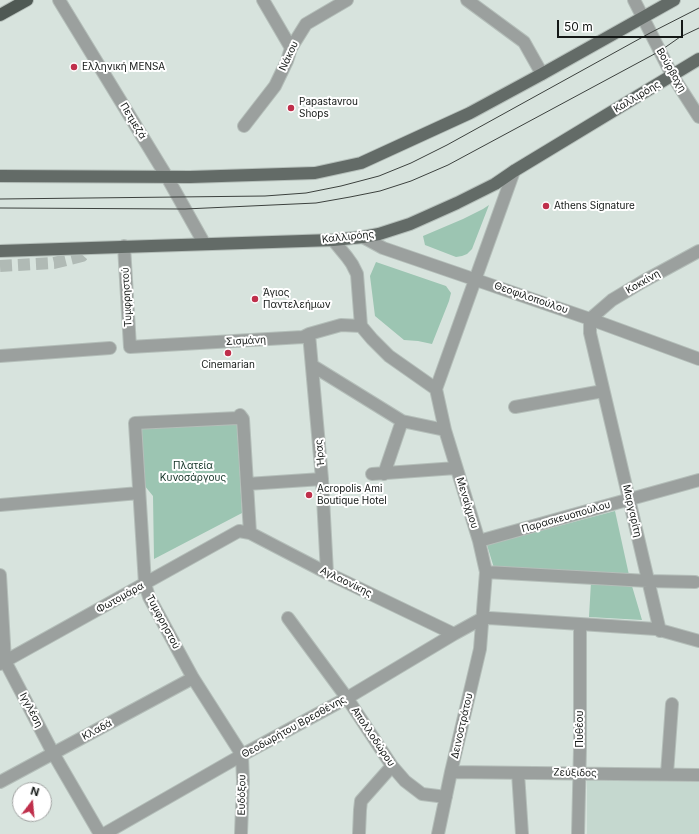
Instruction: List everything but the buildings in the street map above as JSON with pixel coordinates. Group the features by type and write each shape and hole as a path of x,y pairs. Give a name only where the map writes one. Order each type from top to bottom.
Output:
{"highway":[{"path":"0,15 27,0"}],"main road":[{"path":"0,176 167,177 316,173 362,163 470,113 674,0"},
{"name":"Καλλιρόης","path":"0,251 333,240 363,237 391,231 457,203 495,184 699,59"}],"street":[{"name":"Πετμεζά","path":"59,0 167,177 204,244"},
{"path":"263,0 291,48"},
{"name":"Νάκου","path":"244,126 275,86 287,61 291,48 306,24 347,0"},
{"path":"468,0 524,42 542,74"},
{"name":"Βούρβαχη","path":"634,0 672,75 699,117"},
{"path":"333,240 348,257 356,270 361,326 389,356 436,389 514,171"},
{"name":"Θεοφιλοπούλου","path":"363,237 383,248 590,319 699,359"},
{"name":"Τυμφρηστού","path":"124,246 130,347"},
{"name":"Κοκκίνη","path":"590,319 612,300 699,251"},
{"name":"Μαργαρίτη","path":"590,319 590,333 603,391 660,631"},
{"name":"Σισμάνη","path":"130,347 303,337 342,325 361,326"},
{"name":"Ήρας","path":"309,334 322,479 327,573"},
{"path":"0,356 110,348"},
{"path":"313,366 402,421 446,430"},
{"name":"Μεναίχμου","path":"436,389 456,468 479,542 486,572 483,618"},
{"path":"515,407 603,391"},
{"name":"Τυμφρηστού","path":"242,755 193,678 149,597 145,584 135,423 238,418 240,415 243,419 247,484"},
{"path":"402,421 378,474 456,468"},
{"path":"244,532 247,484 322,479"},
{"name":"Παρασκευοπούλου","path":"479,542 699,480"},
{"path":"0,505 139,493"},
{"name":"Αγλαονίκης","path":"244,532 454,634"},
{"name":"Φωτομάρα","path":"2,663 145,584 244,532"},
{"path":"486,572 648,581 695,582"},
{"name":"Ιγγλέση","path":"0,575 2,663 100,834"},
{"name":"Απολλοδώρου","path":"288,618 346,698 392,766 405,780 422,794 446,798"},
{"path":"483,618 656,630 699,641"},
{"name":"Θεοδωρήτου Βρεσθένης","path":"104,834 242,755 346,698 483,618"},
{"name":"Δεινοστράτου","path":"438,834 480,649 483,618"},
{"name":"Πυθέου","path":"578,834 580,624"},
{"name":"Κλαδά","path":"0,782 193,678"},
{"path":"667,774 672,704"},
{"name":"Ευδόξου","path":"241,834 243,781 242,755"},
{"path":"359,834 362,801 392,766"},
{"name":"Ζεύξιδος","path":"451,772 699,774"},
{"path":"518,773 522,834"}],"shaded area":[{"path":"587,780 699,782 699,834 587,834"}],"green space":[{"path":"489,205 472,249 467,254 456,257 425,245 423,236 463,219"},
{"path":"376,262 446,286 451,293 432,344 404,340 375,316 370,276"},
{"name":"Πλατεία Κυνοσάργους","path":"237,424 242,513 154,559 153,496 144,485 141,428"},
{"path":"615,511 629,575 494,568 487,545"},
{"path":"591,582 632,586 642,620 589,617"}],"tunnel":[{"path":"0,266 54,263 82,256 89,248"}],"tram line":[{"path":"0,199 265,196 306,193 379,176 411,163 447,145 650,33 699,8"},
{"path":"0,208 185,209 316,203 380,191 411,181 448,165 660,51 680,37 699,28"}],"place":[{"name":"Ελληνική MENSA","path":"74,67"},
{"name":"Papastavrou Shops","path":"291,108"},
{"name":"Athens Signature","path":"546,206"},
{"name":"Άγιος Παντελεήμων","path":"255,299"},
{"name":"Cinemarian","path":"228,353"},
{"name":"Acropolis Ami Boutique Hotel","path":"309,495"}]}
